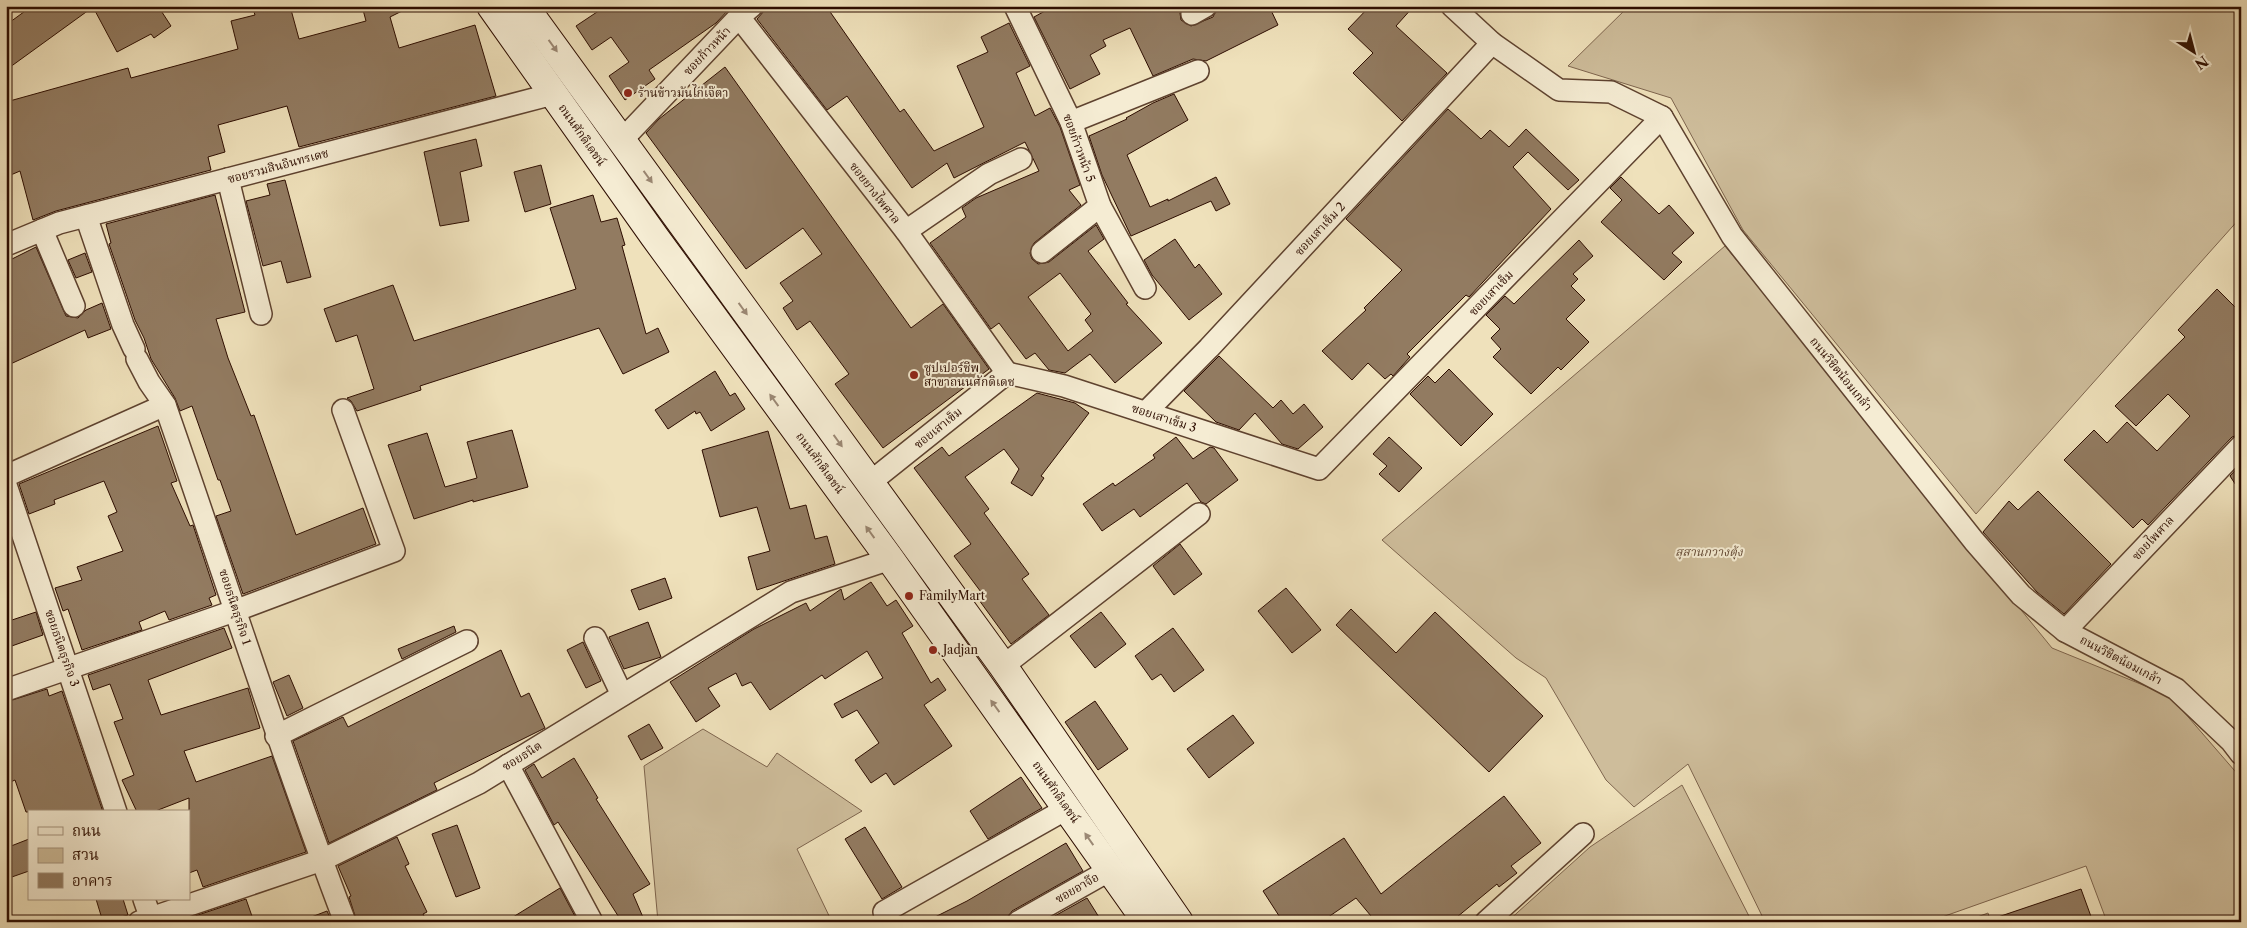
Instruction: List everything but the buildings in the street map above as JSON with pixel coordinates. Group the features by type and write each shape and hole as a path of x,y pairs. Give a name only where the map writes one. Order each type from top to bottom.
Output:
{"main road":[{"name":"ถนนศักดิเดชน์","path":"491,6 552,94 890,559 1147,922"},
{"path":"524,6 868,484 1002,666 1179,922"}],"street":[{"path":"1452,6 1492,43 1559,90 1611,92 1662,117"},
{"name":"ซอยก้าวหน้า 5","path":"1019,7 1071,122 1100,206 1145,288"},
{"name":"ซอยก้าวหน้า","path":"621,141 746,12"},
{"name":"ซอยยางไพศาล","path":"746,12 1007,373"},
{"name":"ซอยเสาเข็ม 2","path":"1146,412 1209,348 1492,43"},
{"path":"1071,122 1198,71"},
{"name":"ซอยรวมสินอินทรเดช","path":"6,246 42,230 86,216 552,94"},
{"name":"ซอยเสาเข็ม","path":"1319,469 1662,117"},
{"name":"ถนนวิชิตน้อมเกล้า","path":"1662,117 1738,244 1974,541 2021,595 2065,631 2176,689 2231,741 2241,754"},
{"path":"906,231 989,174 1021,159"},
{"path":"228,179 260,314"},
{"path":"1042,252 1100,206"},
{"name":"ซอยธนิตธุรกิจ 1","path":"86,216 123,325 149,382 165,405 237,610 276,736 346,922"},
{"path":"42,230 74,306"},
{"name":"ซอยเสาเข็ม","path":"868,484 1007,373"},
{"name":"ซอยเสาเข็ม 3","path":"1007,373 1064,386 1319,469"},
{"path":"6,476 165,405"},
{"path":"6,690 237,610 394,552 343,410"},
{"name":"ซอยไพศาล","path":"2065,631 2241,446"},
{"name":"ซอยธนิตธุรกิจ 3","path":"6,485 115,810"},
{"path":"1002,666 1199,514"},
{"name":"ซอยธนิต","path":"146,915 322,860 479,783 791,592 890,559"},
{"path":"595,638 622,695"},
{"path":"276,736 467,641"},
{"path":"508,765 592,922"},
{"path":"884,912 1068,808"},
{"path":"1486,922 1583,834"},
{"name":"ซอยอาจ๊อ","path":"1018,922 1110,870"}],"green space":[{"path":"1629,6 2241,6 2241,217 1976,514 1743,230 1671,98 1568,66"},
{"name":"สุสานกวางตุ้ง","path":"1725,246 2052,648 2170,696 2241,778 2241,922 2107,922 2086,866 1928,922 1765,922 1688,764 1634,807 1606,780 1546,678 1516,658 1382,540"},
{"path":"703,729 767,767 777,753 862,811 797,849 832,922 658,922 644,766"},
{"path":"1682,785 1752,922 1507,922 1590,847"},
{"path":"1988,913 1991,922 1964,922"}],"place":[{"name":"ร้านข้าวมันไก่เจ๊ตา","path":"628,93"},
{"name":"ซูปเปอร์ชีพ สาขาถนนศักดิเดช","path":"914,375"},
{"name":"FamilyMart","path":"909,596"},
{"name":"Jadjan","path":"933,650"}]}
